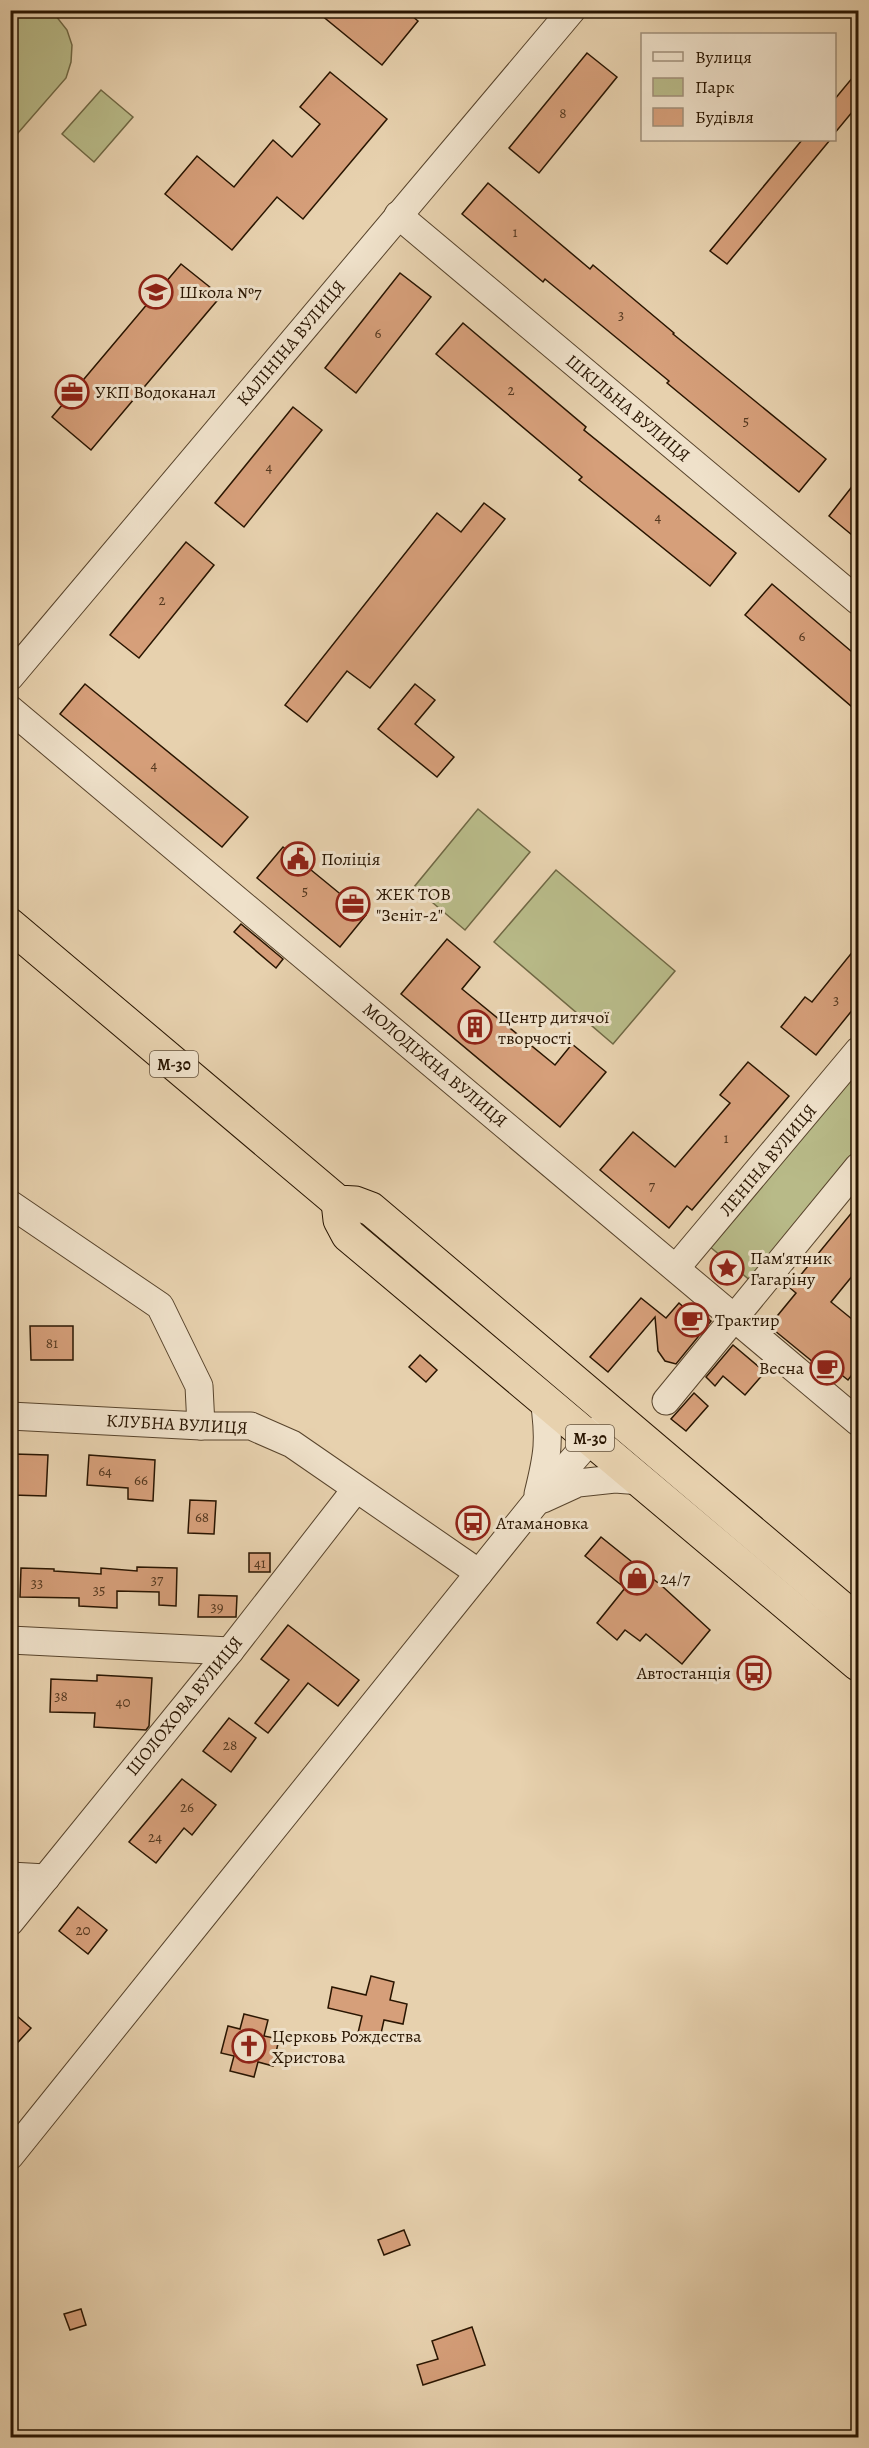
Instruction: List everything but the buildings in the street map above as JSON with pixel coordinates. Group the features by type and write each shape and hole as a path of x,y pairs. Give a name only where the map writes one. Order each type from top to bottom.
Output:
{"highway":[{"name":"М-30","path":"10,926 338,1202 356,1203 371,1209 858,1622"},
{"name":"М-30","path":"338,1202 340,1220 348,1235 858,1664"}],"street":[{"name":"КАЛІНІНА ВУЛИЦЯ","path":"10,677 572,10"},
{"name":"ШКІЛЬНА ВУЛИЦЯ","path":"398,215 858,601"},
{"name":"МОЛОДІЖНА ВУЛИЦЯ","path":"10,709 858,1422"},
{"name":"ЛЕНІНА ВУЛИЦЯ","path":"676,1268 858,1051"},
{"path":"666,1401 858,1167"},
{"path":"10,1204 160,1306 199,1386 201,1426"},
{"path":"537,1502 547,1462 549,1432 547,1402 568,1403 574,1395 575,1388 572,1379"},
{"path":"10,2156 479,1573 613,1414"},
{"name":"КЛУБНА ВУЛИЦЯ","path":"10,1416 201,1426 251,1426 292,1444 479,1573"},
{"path":"537,1502 578,1483 635,1476 622,1452 631,1442 649,1444"},
{"name":"ШОЛОХОВА ВУЛИЦЯ","path":"10,1922 230,1651 356,1489"},
{"path":"10,1640 230,1651"},
{"path":"10,1876 46,1878"}],"green space":[{"path":"11,10 45,11 56,16 67,30 72,45 71,62 66,78 11,141"},
{"path":"101,90 133,117 94,162 62,134"},
{"path":"478,809 530,852 465,930 414,887"},
{"path":"556,870 675,971 613,1044 494,942"},
{"path":"858,1068 858,1155 752,1282 709,1246"}],"place":[{"name":"Школа №7","path":"156,292"},
{"name":"УКП Водоканал","path":"72,392"},
{"name":"Поліція","path":"298,859"},
{"name":"ЖЕК ТОВ \"Зеніт-2\"","path":"353,904"},
{"name":"Центр дитячої творчості","path":"475,1027"},
{"name":"Пам'ятник Гагаріну","path":"727,1268"},
{"name":"Трактир","path":"692,1320"},
{"name":"Весна","path":"827,1368"},
{"name":"Атамановка","path":"473,1523"},
{"name":"24/7","path":"637,1578"},
{"name":"Автостанція","path":"754,1673"},
{"name":"Церковь Рождества Христова","path":"249,2046"}]}
